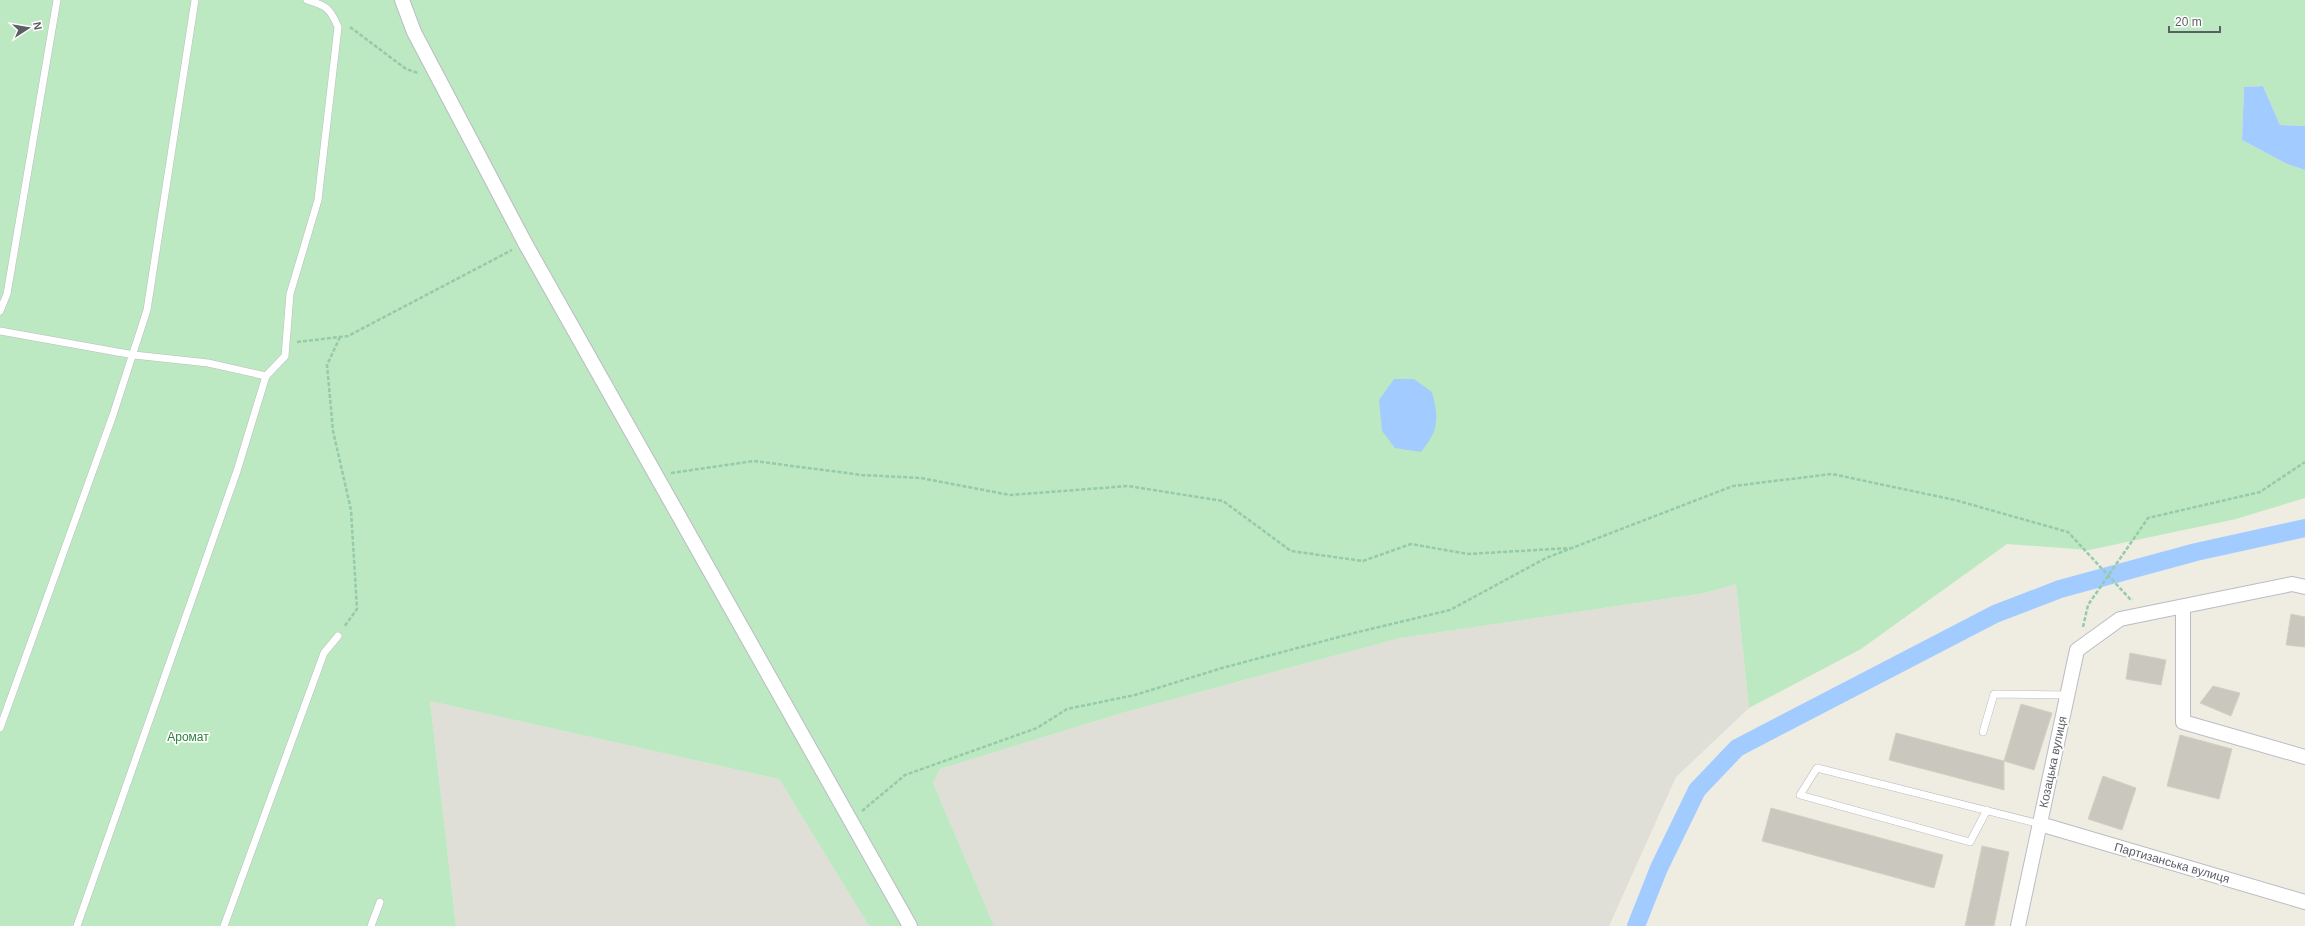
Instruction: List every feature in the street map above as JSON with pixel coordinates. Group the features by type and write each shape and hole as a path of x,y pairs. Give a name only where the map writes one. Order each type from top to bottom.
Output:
{"street":[{"path":"402,0 414,32 525,243 852,819 910,926"},
{"path":"2077,650 2120,620 2292,584 2305,587"},
{"path":"2183,607 2183,722 2305,757"},
{"name":"Козацька вулиця","path":"2018,926 2077,650"},
{"name":"Партизанська вулиця","path":"2040,824 2305,902"}],"lane":[{"path":"0,310 7,294 57,0"},
{"path":"0,728 134,355 148,310 195,0"},
{"path":"77,926 237,472 266,376 284,356 290,294 318,200 338,26 332,11 307,0"},
{"path":"0,331 134,355 208,363 266,376"},
{"path":"224,926 324,653 338,636"},
{"path":"1983,732 1994,694 2067,695"},
{"path":"1987,810 1970,842 1800,795 1818,768 1987,810 2040,824"},
{"path":"371,926 380,902"}],"path":[{"path":"332,11 360,36 406,69 439,78"},
{"path":"286,343 348,336 395,313 525,243"},
{"path":"338,636 357,609 351,510 333,431 327,365 340,337"},
{"path":"657,476 754,461 862,475 921,478 1010,495 1128,486 1223,501 1291,551 1363,561 1411,544 1468,554 1572,548"},
{"path":"2077,650 2088,605 2148,518 2260,492 2305,462"},
{"path":"852,819 905,775 1038,728 1067,709 1135,695 1222,668 1354,633 1450,610 1546,558 1733,486 1832,474 1955,500 2068,532 2130,599 2137,600"}],"shaded area":[{"path":"1736,584 1749,708 1676,777 1609,926 994,926 933,783 940,769 1122,713 1400,638 1705,593"},
{"path":"430,701 779,779 869,926 456,926"}],"green space":[{"name":"Аромат","path":"0,0 2305,0 2305,126 2280,125 2263,86 2244,87 2242,140 2287,164 2305,170 2305,498 2236,519 2089,550 2007,544 1861,649 1749,708 1736,584 1705,593 1400,638 1122,713 940,769 933,783 994,926 869,926 779,779 430,701 456,926 0,926"}],"water":[{"path":"2263,86 2280,125 2305,126 2305,170 2287,164 2242,140 2244,87"},
{"path":"1394,379 1414,379 1432,392 1436,410 1436,424 1431,437 1421,452 1395,448 1382,431 1379,400"}],"building":[{"path":"2291,614 2305,617 2305,647 2286,645"},
{"path":"2130,653 2166,660 2161,685 2126,679"},
{"path":"2213,686 2240,693 2231,716 2200,703"},
{"path":"2021,704 2052,713 2034,770 2004,761"},
{"path":"1896,733 2004,761 2004,790 1889,760"},
{"path":"2180,735 2232,749 2219,799 2167,786"},
{"path":"2103,776 2136,788 2122,830 2088,819"},
{"path":"1771,808 1943,855 1934,888 1762,841"},
{"path":"1982,846 2009,852 1994,926 1965,926"}],"waterway":[{"path":"1636,926 1659,868 1697,790 1737,748 1995,614 2060,589 2196,552 2305,528"}]}
